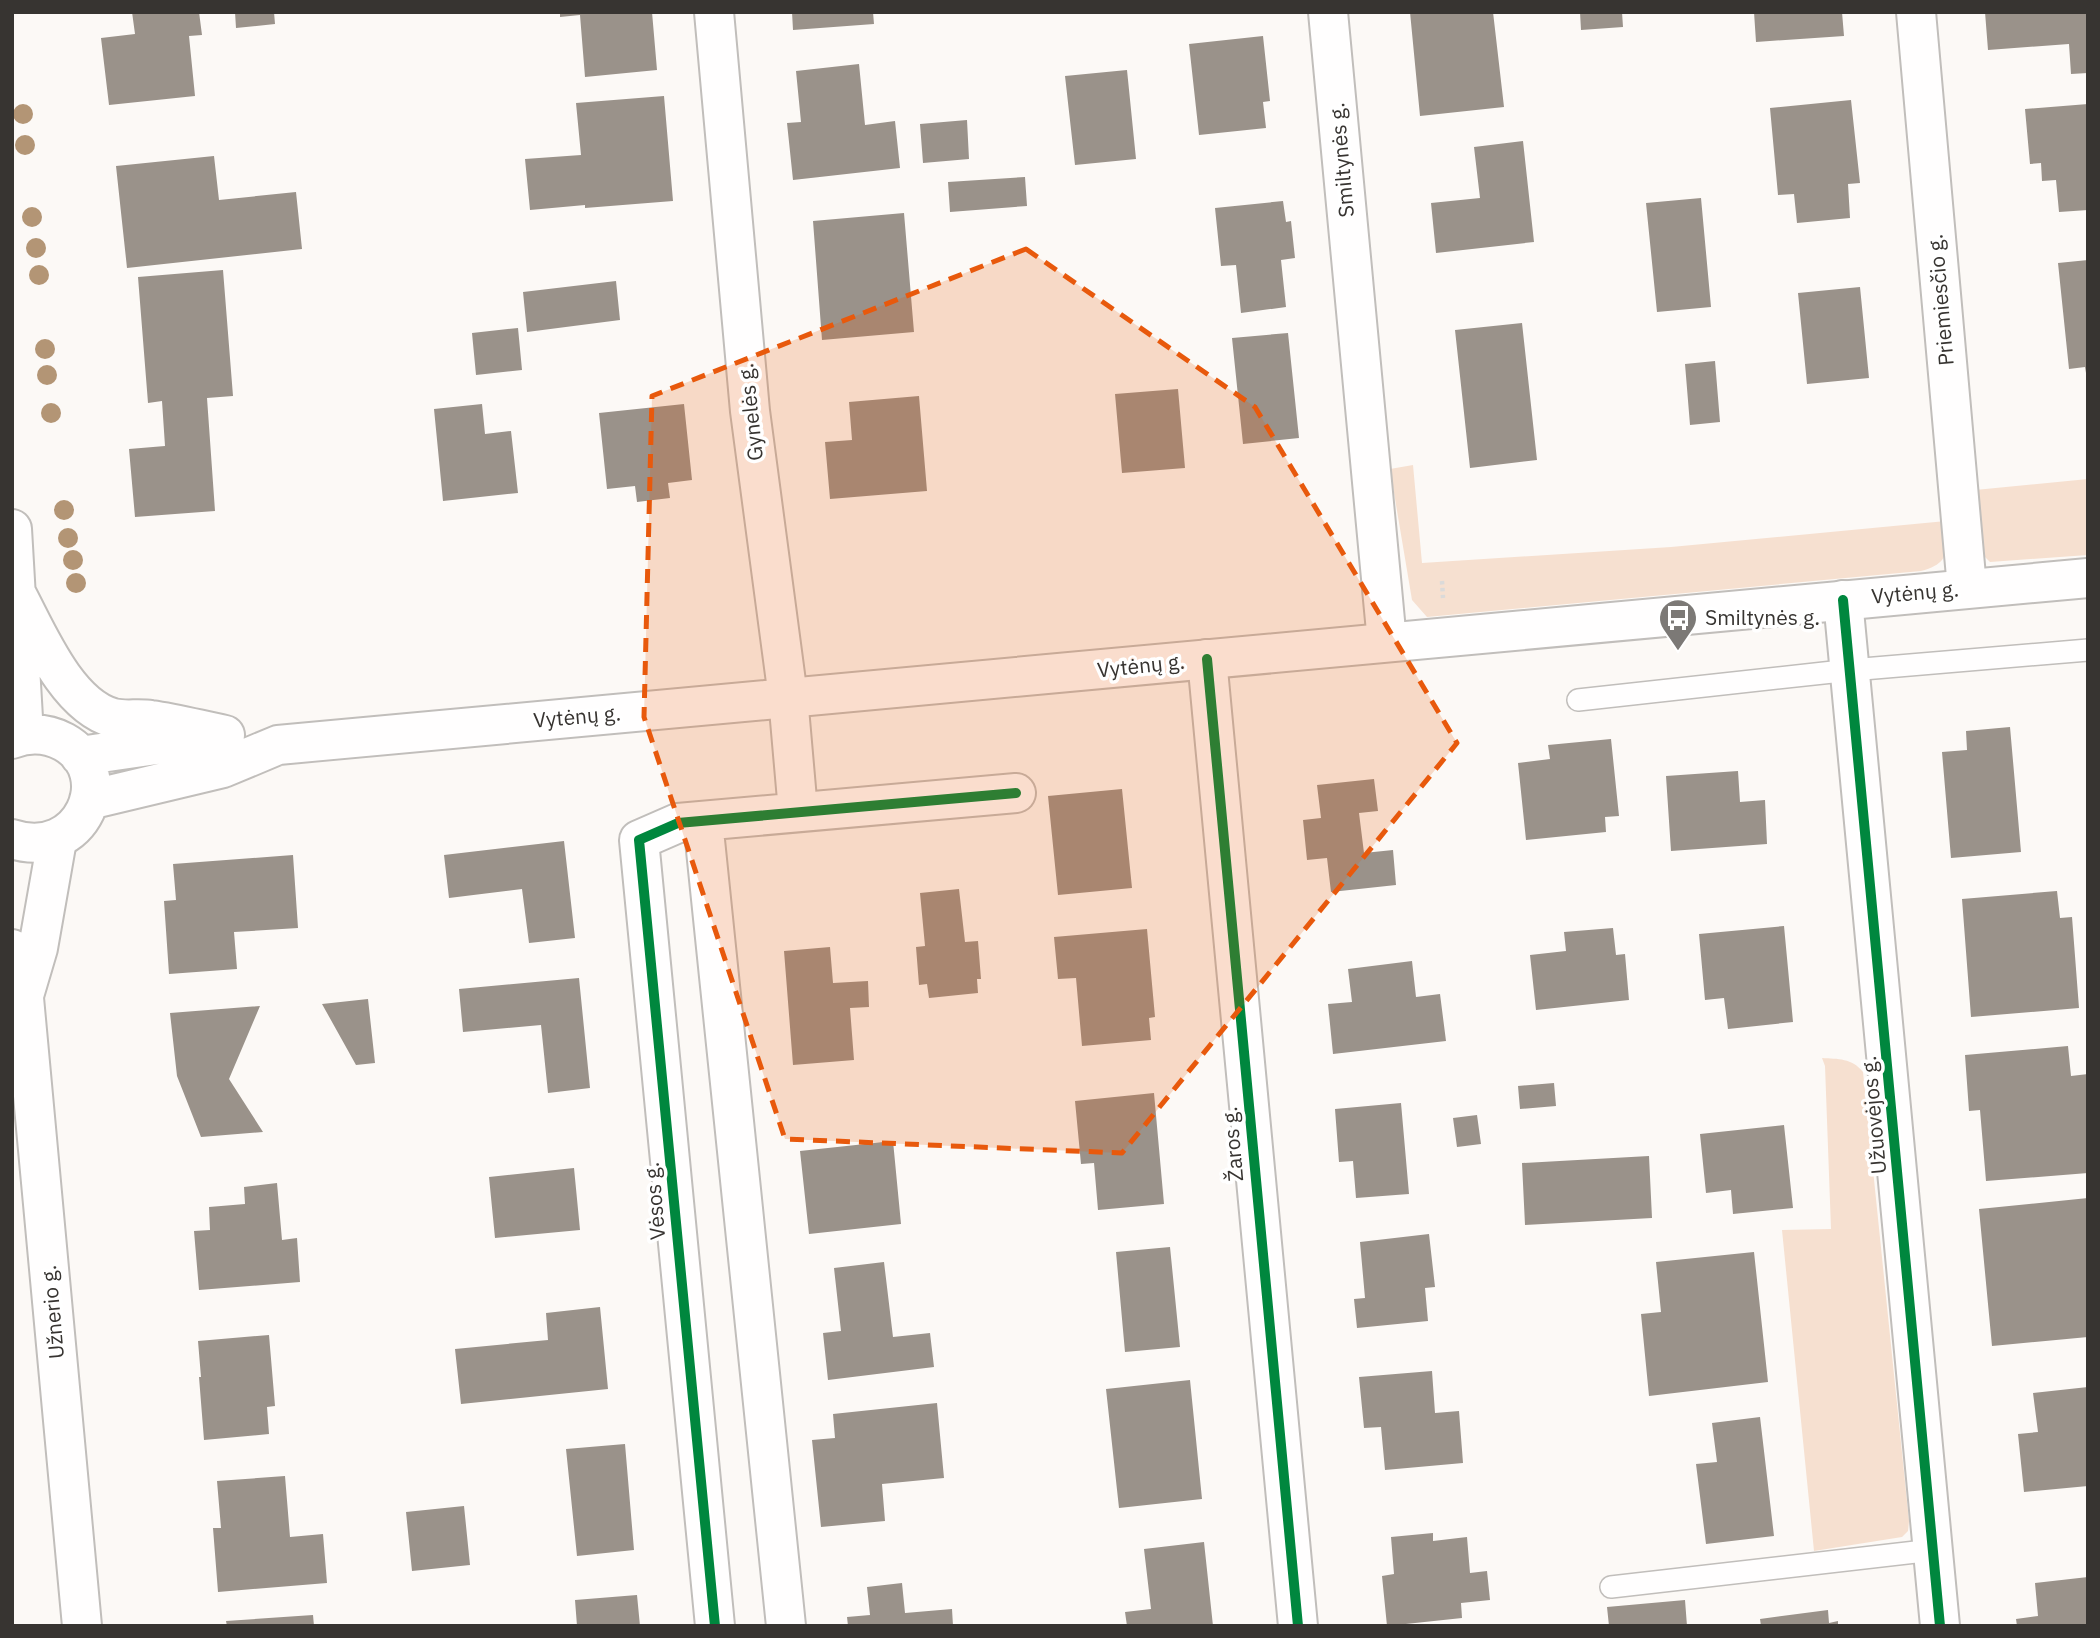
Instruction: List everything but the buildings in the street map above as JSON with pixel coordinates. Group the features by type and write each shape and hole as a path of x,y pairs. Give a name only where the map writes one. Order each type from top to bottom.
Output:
{"street":[{"name":"Gynelės g.","path":"714,12 750,411 788,697 798,811"},
{"name":"Smiltynės g.","path":"1328,12 1387,642"},
{"name":"Priemiesčio g.","path":"1916,12 1967,589"},
{"path":"12,529 18,737 55,737 69,745 80,756 87,769 90,785 89,800 83,817 72,831 57,840 41,844 12,839"},
{"name":"Vytėnų g.","path":"80,756 225,735 278,745 2088,578"},
{"path":"14,599 56,668 99,713 115,718 150,720 225,735"},
{"name":"Užuovėjos g.","path":"1843,600 1940,1626"},
{"name":"Žaros g.","path":"1207,659 1298,1626"},
{"name":"Vytėnų g.","path":"89,800 223,768 278,745"},
{"path":"786,1626 703,821 1016,793"},
{"name":"Vėsos g.","path":"703,821 678,823 639,840 715,1626"},
{"name":"Užnerio g.","path":"24,998 38,948 57,840"},
{"name":"Užnerio g.","path":"12,948 24,998 82,1626"}],"lane":[{"path":"1578,700 1851,670 2088,650"},
{"path":"1611,1587 1933,1550"}],"highlighted area":[{"path":"1026,249 1255,407 1457,743 1122,1153 785,1139 644,717 652,396"}],"shaded area":[{"path":"1413,465 1422,563 1671,547 1946,521 1947,547 1938,564 1921,571 1427,617 1412,600 1390,469"},
{"path":"2088,479 2088,555 1990,562 1980,552 1975,490"},
{"path":"1822,1058 1849,1062 1863,1072 1909,1521 1908,1531 1902,1537 1814,1551 1782,1230 1831,1229 1825,1066"}],"cycle path":[{"path":"1843,600 1940,1626"},
{"path":"1207,659 1298,1626"},
{"path":"715,1626 639,840 678,823 1016,793"}],"place":[{"name":"Smiltynės g.","path":"1678,652"}]}
